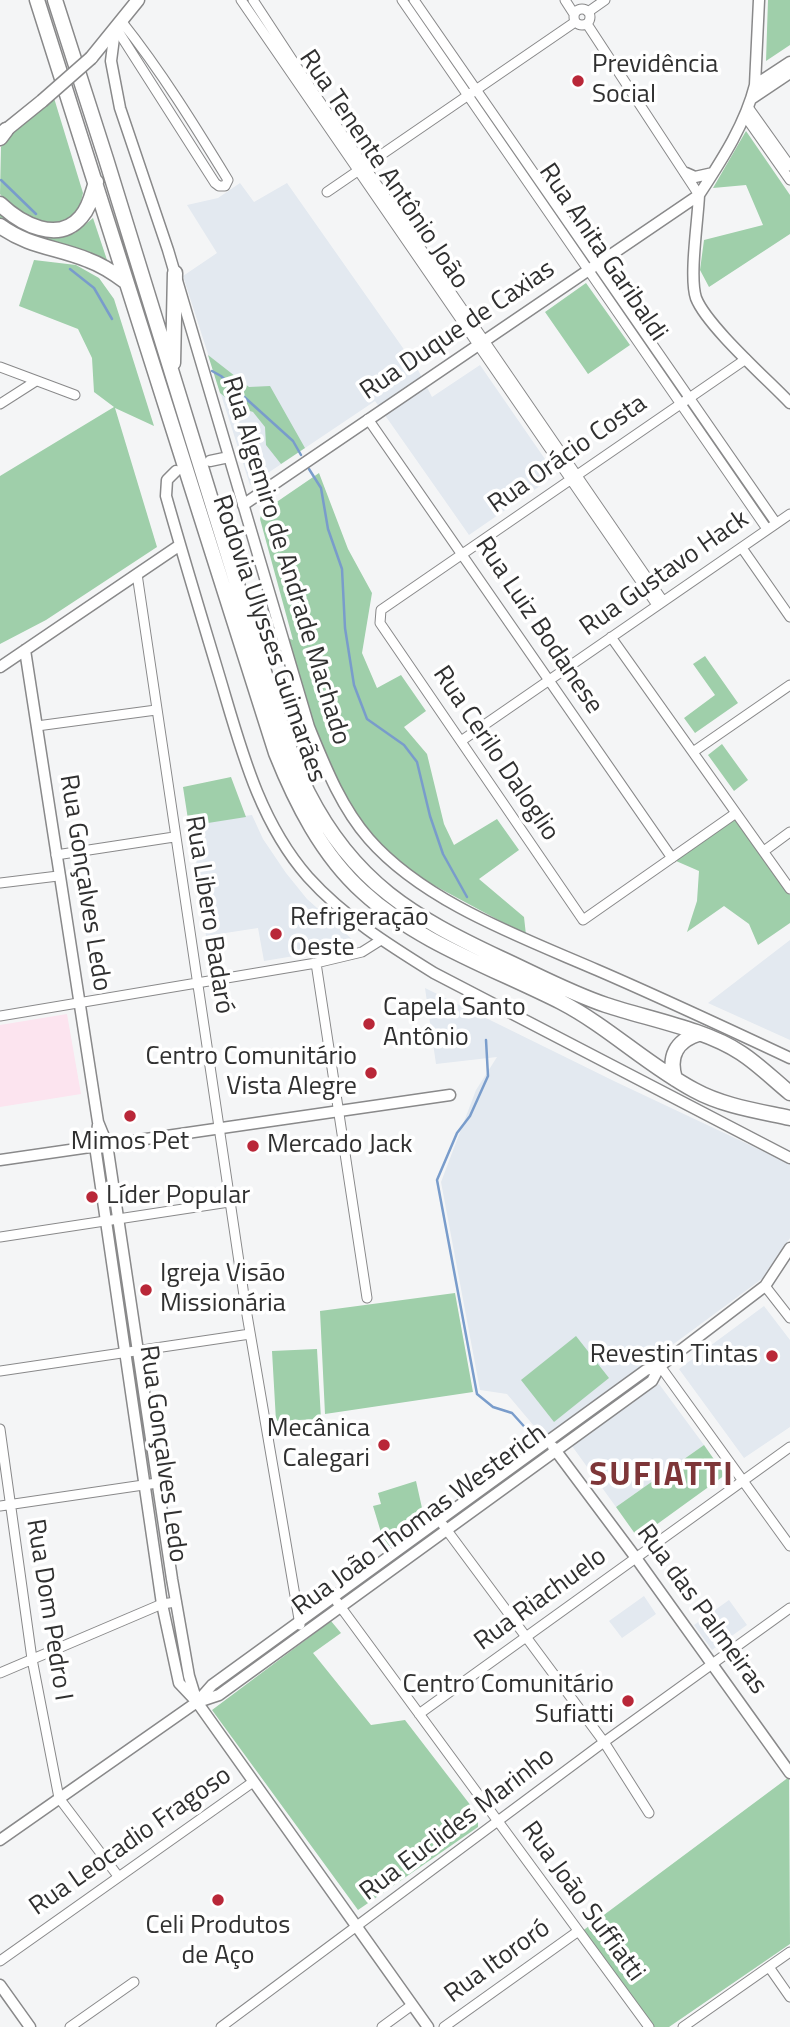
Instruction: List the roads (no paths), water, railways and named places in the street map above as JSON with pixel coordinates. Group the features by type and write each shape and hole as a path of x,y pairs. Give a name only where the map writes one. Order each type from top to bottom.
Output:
{"highway":[{"name":"Rodovia Ulysses Guimarães","path":"37,0 276,753 295,798 316,833 361,891 417,931 563,1003 696,1091 723,1102 790,1118"},
{"name":"Rodovia Ulysses Guimarães","path":"55,0 274,704 315,807 356,864 383,891 442,930 582,996 698,1034 740,1052 790,1093"},
{"path":"0,204 25,223 56,231 81,218 90,204 96,181"},
{"path":"0,226 27,242 88,260 127,282"},
{"path":"173,375 175,273"},
{"path":"675,1079 671,1068 678,1045 687,1037 698,1034"}],"main road":[{"path":"2,134 91,58 138,0"}],"street":[{"name":"Rua Anita Garibaldi","path":"402,0 414,6 593,268 631,314 776,523"},
{"path":"565,0 590,19 587,24 699,195"},
{"path":"577,0 580,14"},
{"path":"327,192 580,14 605,0"},
{"path":"759,0 755,85 748,107 699,195 694,282 696,297 705,314 790,403"},
{"name":"Rua Tenente Antônio João","path":"248,1 660,603"},
{"path":"117,27 161,76 228,180 225,186 219,187 215,183 117,27"},
{"name":"Rua Algemiro de Andrade Machado","path":"117,27 111,61 120,108 175,273 309,727 328,774 346,808 368,838 394,864 445,899 522,937 790,1058"},
{"path":"755,85 790,62"},
{"path":"748,107 790,73"},
{"path":"151,83 161,76"},
{"path":"748,107 787,167 790,180"},
{"path":"173,117 183,110"},
{"path":"196,154 208,146"},
{"path":"686,173 695,177 713,173"},
{"name":"Rua Duque de Caxias","path":"243,505 699,195"},
{"path":"679,211 693,217 698,224"},
{"name":"Rua Anita Garibaldi","path":"593,268 622,319 767,529"},
{"path":"622,319 631,314"},
{"path":"646,354 655,348"},
{"name":"Rua Orácio Costa","path":"381,610 746,359"},
{"path":"0,367 75,395"},
{"path":"0,404 36,380"},
{"name":"Rua Luiz Bodanese","path":"368,419 671,858"},
{"path":"713,452 722,445"},
{"path":"210,461 229,457"},
{"path":"176,471 167,480 165,489 245,760 269,817 289,853 309,878 338,906 381,940 434,973 790,1158"},
{"path":"739,489 748,482"},
{"name":"Rua Gustavo Hack","path":"461,741 790,514"},
{"path":"0,667 180,545"},
{"path":"742,548 790,617"},
{"name":"Rua Libero Badaró","path":"137,575 229,1202 302,1627"},
{"name":"Rua Cerilo Daloglio","path":"381,610 380,623 583,920 671,858"},
{"path":"611,638 790,888"},
{"name":"Rua Gonçalves Ledo","path":"24,650 98,1122 107,1144 119,1218 176,1602 189,1676 197,1702"},
{"path":"693,752 790,685"},
{"path":"37,726 156,710"},
{"path":"671,858 736,813"},
{"path":"764,850 790,832"},
{"path":"56,855 174,837"},
{"path":"0,883 58,876"},
{"path":"0,1016 316,963 362,952 381,940"},
{"path":"316,963 367,1298"},
{"path":"0,1160 450,1095"},
{"name":"Rua Gonçalves Ledo","path":"98,1122 95,1146 114,1285 162,1604 179,1683 197,1702 428,2027"},
{"path":"0,1237 229,1202"},
{"name":"Rua João Thomas Westerich","path":"0,1840 197,1702 212,1685 251,1664 337,1602 439,1519 646,1370 660,1366 765,1286 790,1248"},
{"path":"114,1285 129,1283"},
{"path":"765,1286 790,1318"},
{"path":"0,1370 250,1334"},
{"path":"660,1366 790,1546"},
{"name":"Rua João Thomas Westerich","path":"382,1568 499,1493 652,1381 660,1366"},
{"path":"598,1405 605,1415"},
{"path":"134,1417 148,1415"},
{"name":"Rua Dom Pedro I","path":"0,1429 32,1659 59,1798"},
{"name":"Rua das Palmeiras","path":"549,1441 790,1773"},
{"name":"Rua Riachuelo","path":"419,1714 790,1447"},
{"path":"491,1482 499,1493"},
{"path":"0,1506 157,1483"},
{"path":"439,1519 604,1742 649,1814"},
{"path":"153,1548 167,1546"},
{"path":"0,1673 162,1604 176,1602"},
{"name":"Rua João Suffiatti","path":"337,1602 649,2027"},
{"name":"Rua Euclides Marinho","path":"224,2026 604,1742 790,1608"},
{"name":"Rua Leocadio Fragoso","path":"0,1961 253,1782"},
{"path":"59,1798 118,1876"},
{"name":"Rua Itororó","path":"444,2027 577,1932"},
{"path":"684,2027 790,1952"},
{"path":"769,1967 790,1997"},
{"path":"70,2027 134,1982"},
{"path":"0,1985 30,2027"},
{"name":"Rua Itororó","path":"382,2027 412,2005"}],"waterway":[{"path":"1,180 36,214"},
{"path":"70,269 94,288 112,319"},
{"path":"212,371 221,376 293,441 301,455"},
{"path":"309,469 321,488 328,529 342,569 345,628 354,685 367,719 404,745 417,762 430,816 443,854 467,897"},
{"path":"486,1040 488,1076 470,1116 457,1133 437,1180 477,1394 493,1407 512,1413 531,1434"}],"place":[{"name":"Previdência Social","path":"578,81"},
{"name":"Refrigeração Oeste","path":"276,934"},
{"name":"Capela Santo Antônio","path":"369,1024"},
{"name":"Centro Comunitário Vista Alegre","path":"371,1073"},
{"name":"Mimos Pet","path":"130,1116"},
{"name":"Mercado Jack","path":"253,1146"},
{"name":"Líder Popular","path":"92,1197"},
{"name":"Igreja Visão Missionária","path":"146,1290"},
{"name":"Revestin Tintas","path":"772,1356"},
{"name":"Mecânica Calegari","path":"384,1445"},
{"name":"Centro Comunitário Sufiatti","path":"628,1701"},
{"name":"Celi Produtos de Aço","path":"218,1900"}],"district":[{"name":"SUFIATTI","path":"662,1477"}]}
